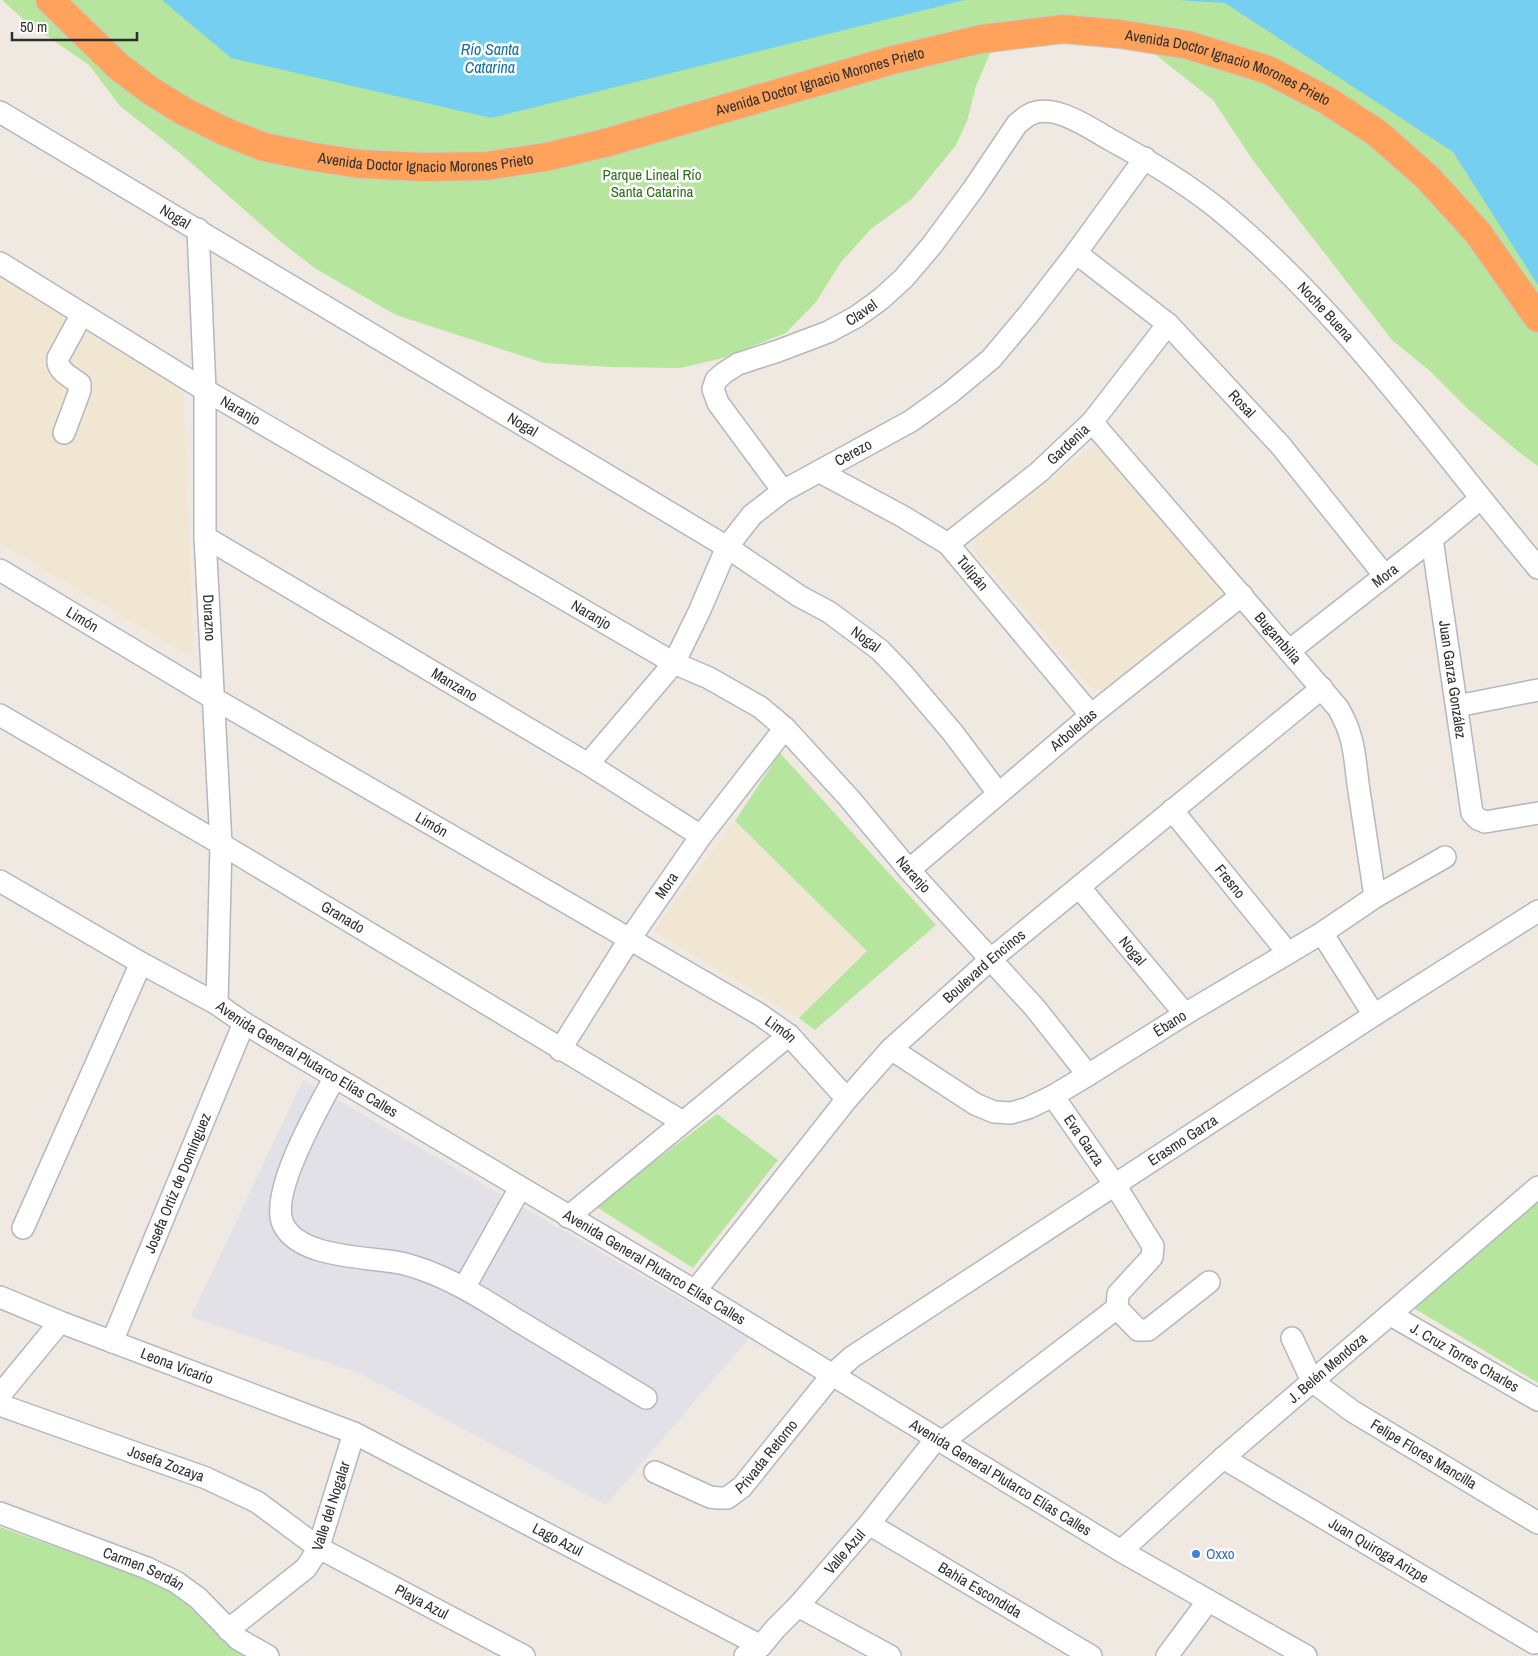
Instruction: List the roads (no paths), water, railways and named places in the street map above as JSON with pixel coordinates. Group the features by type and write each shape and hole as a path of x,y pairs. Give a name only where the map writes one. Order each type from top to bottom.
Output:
{"highway":[{"name":"Avenida Doctor Ignacio Morones Prieto","path":"50,0 118,66 144,86 185,112 224,131 264,147 360,164 424,167 486,166 546,157 605,143 893,60 981,39 1063,29 1120,34 1188,45 1268,70 1328,101 1377,133 1428,178 1478,233 1538,318"}],"street":[{"name":"Clavel","path":"783,491 718,403 713,389 716,380 738,364 778,352 828,332 856,317 881,299 904,278 932,245 1018,124 1029,115 1041,111 1062,114"},
{"name":"Nogal","path":"0,112 727,547 799,596 829,612 880,650 903,674 953,733 998,793"},
{"name":"Noche Buena","path":"1062,114 1145,158 1216,208 1286,270 1368,359 1538,568"},
{"name":"Cerezo","path":"588,764 674,662 699,612 727,547 752,515 783,491 911,421 950,393 991,359 1076,253 1145,158"},
{"name":"Durazno","path":"198,229 205,390 206,537 221,844 217,1004"},
{"name":"Rosal","path":"1076,253 1168,324 1281,446 1385,576"},
{"name":"Naranjo","path":"0,263 205,390 674,662 709,678 760,707 785,728 849,798 909,870 1035,1008 1088,1075"},
{"path":"64,433 80,390 80,384 57,364 58,358 82,314"},
{"name":"Gardenia","path":"948,544 1040,472 1092,422 1168,324"},
{"name":"Bugambilia","path":"1092,422 1322,688 1347,723 1353,743 1375,897"},
{"name":"Tulipán","path":"820,472 902,516 948,544 1091,715"},
{"name":"Mora","path":"1289,651 1432,539 1480,498"},
{"name":"Manzano","path":"206,537 588,764 701,836"},
{"name":"Juan Garza González","path":"1432,539 1472,813 1478,820 1485,822 1538,813"},
{"name":"Limón","path":"0,570 213,698 759,1014 789,1035 847,1100"},
{"name":"Arboledas","path":"909,870 1091,715 1242,595"},
{"name":"Boulevard Encinos","path":"695,1291 847,1100 891,1049 991,959 1322,688"},
{"path":"1457,706 1538,690"},
{"name":"Granado","path":"0,715 221,844 560,1050 683,1122"},
{"name":"Mora","path":"560,1050 630,940 701,836 785,728"},
{"name":"Fresno","path":"1172,810 1288,953"},
{"name":"Ébano","path":"891,1049 975,1104 994,1112 1011,1113 1028,1108 1054,1096 1185,1014 1322,933 1375,897 1445,857"},
{"name":"Avenida General Plutarco Elías Calles","path":"0,881 141,963 217,1004 244,1023 695,1291 1121,1551 1306,1656"},
{"name":"Nogal","path":"1080,888 1185,1014"},
{"name":"Erasmo Garza","path":"832,1375 842,1364 870,1344 1374,1015 1538,911"},
{"path":"1322,933 1374,1015"},
{"path":"23,1228 141,963"},
{"name":"Josefa Ortíz de Domínguez","path":"112,1342 244,1023"},
{"path":"568,1217 789,1035"},
{"path":"335,1077 311,1121 291,1168 282,1196 280,1213 283,1224 289,1233 298,1241 321,1251 404,1264 440,1276 464,1288 646,1398"},
{"name":"Eva Garza","path":"1054,1096 1115,1185 1153,1246 1152,1257 1118,1294 1117,1308"},
{"name":"J. Belén Mendoza","path":"1121,1551 1312,1381 1538,1187"},
{"path":"464,1288 520,1188"},
{"path":"1117,1308 1138,1330 1148,1330 1209,1282"},
{"name":"Leona Vicario","path":"0,1297 112,1342 354,1433"},
{"name":"Valle Azul","path":"753,1651 798,1606 939,1440 1117,1308"},
{"name":"J. Cruz Torres Charles","path":"1391,1315 1538,1400"},
{"path":"0,1395 60,1322"},
{"path":"1292,1338 1312,1381"},
{"name":"Privada Retorno","path":"655,1472 710,1497 719,1498 733,1494 750,1479 832,1375"},
{"name":"Felipe Flores Mancilla","path":"1312,1381 1352,1411 1538,1523"},
{"name":"Josefa Zozaya","path":"0,1405 206,1478 233,1490 277,1516 320,1548"},
{"name":"Valle del Nogalar","path":"228,1630 306,1568 320,1548 318,1546 354,1433"},
{"name":"Lago Azul","path":"354,1433 647,1588 753,1651"},
{"name":"Juan Quiroga Arizpe","path":"1224,1458 1532,1646"},
{"name":"Carmen Serdán","path":"0,1513 169,1578 198,1598 238,1639 268,1656"},
{"name":"Bahía Escondida","path":"869,1524 1091,1656"},
{"name":"Playa Azul","path":"320,1548 524,1656"},
{"path":"1167,1656 1208,1600"},
{"path":"798,1606 890,1656"}],"water":[{"name":"Río Santa Catarina","path":"162,0 965,0 491,118 231,58"},
{"path":"1176,0 1538,0 1538,285 1453,152 1225,3"}],"place":[{"name":"Oxxo","path":"1196,1554"}],"park label":[{"name":"Parque Lineal Río Santa Catarina","path":"652,184"}]}
